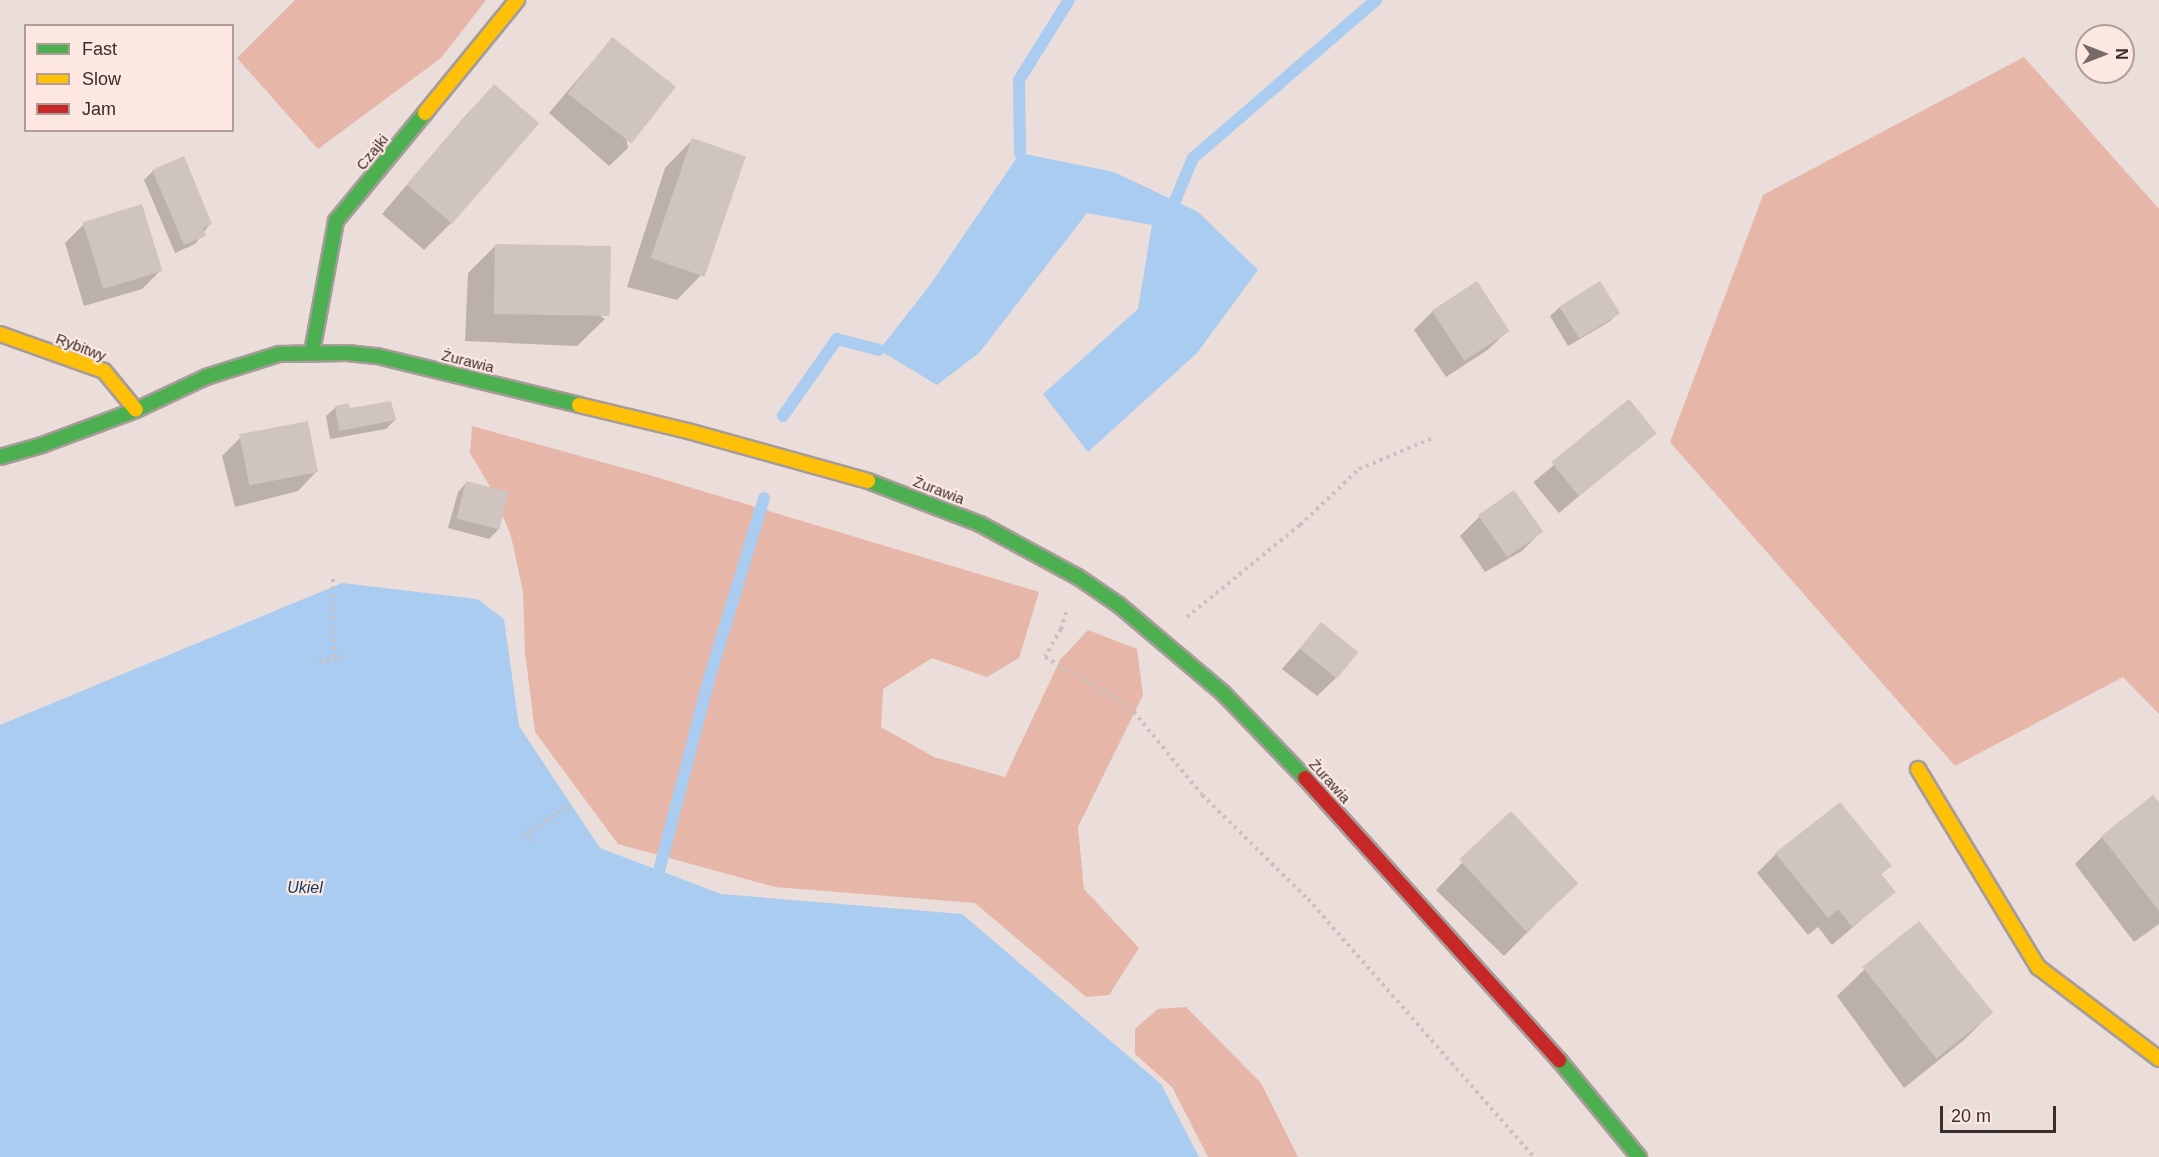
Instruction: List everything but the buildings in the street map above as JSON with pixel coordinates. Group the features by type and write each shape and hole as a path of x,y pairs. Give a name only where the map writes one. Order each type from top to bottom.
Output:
{"street":[{"name":"Czajki","path":"312,352 336,221 517,0"},
{"name":"Rybitwy","path":"0,334 104,371 136,410"},
{"name":"Żurawia","path":"0,457 42,446 136,410 206,377 243,364 279,354 312,352 377,357 688,431 875,483 980,524 1078,577 1161,638 1223,693 1280,750 1552,1051 1639,1157"},
{"path":"1918,769 2038,967 2159,1059"}],"path":[{"path":"1161,638 1300,525 1359,469 1435,437"},
{"path":"1078,577 1061,629 1045,657 1129,706 1203,795 1308,899 1534,1157"},
{"path":"333,579 334,659"},
{"path":"320,662 344,657"},
{"path":"532,841 527,834 571,804"}],"shaded area":[{"path":"295,0 486,0 441,58 318,149 237,58"},
{"path":"2024,57 2159,209 2159,714 2123,677 1955,766 1670,442 1763,195"},
{"path":"472,426 649,475 1039,592 1019,658 987,677 932,658 883,689 881,727 934,757 1005,777 1060,660 1088,630 1137,649 1143,695 1078,827 1084,889 1139,948 1109,995 1086,997 975,903 775,887 618,844 535,732 525,652 523,592 511,536 492,490 470,453"},
{"path":"1186,1007 1261,1083 1298,1157 1208,1157 1172,1087 1135,1054 1135,1029 1158,1009"}],"water":[{"path":"1020,153 1114,172 1198,212 1258,270 1197,353 1088,452 1043,394 1138,309 1152,225 1087,213 979,353 937,385 879,350 930,285"},
{"name":"Ukiel","path":"342,583 477,599 504,619 519,726 600,848 721,894 962,914 1161,1084 1199,1157 0,1157 0,725"}],"waterway":[{"path":"1020,153 1019,80 1069,0"},
{"path":"1175,201 1193,158 1376,0"},
{"path":"783,416 837,339 879,350"},
{"path":"659,871 709,679 764,498"}],"traffic: fast":[{"path":"312,352 336,221 425,113"},
{"path":"0,457 42,445 136,410 206,377 279,354 347,353 377,356 579,405"},
{"path":"868,481 980,524 1078,577 1119,605 1223,693 1305,778"},
{"path":"1559,1060 1639,1157"}],"traffic: slow":[{"path":"425,113 517,0"},
{"path":"0,334 104,371 136,410"},
{"path":"579,405 688,431 868,481"},
{"path":"1918,769 2038,967 2159,1059"}],"traffic: jam":[{"path":"1305,778 1559,1060"}]}
